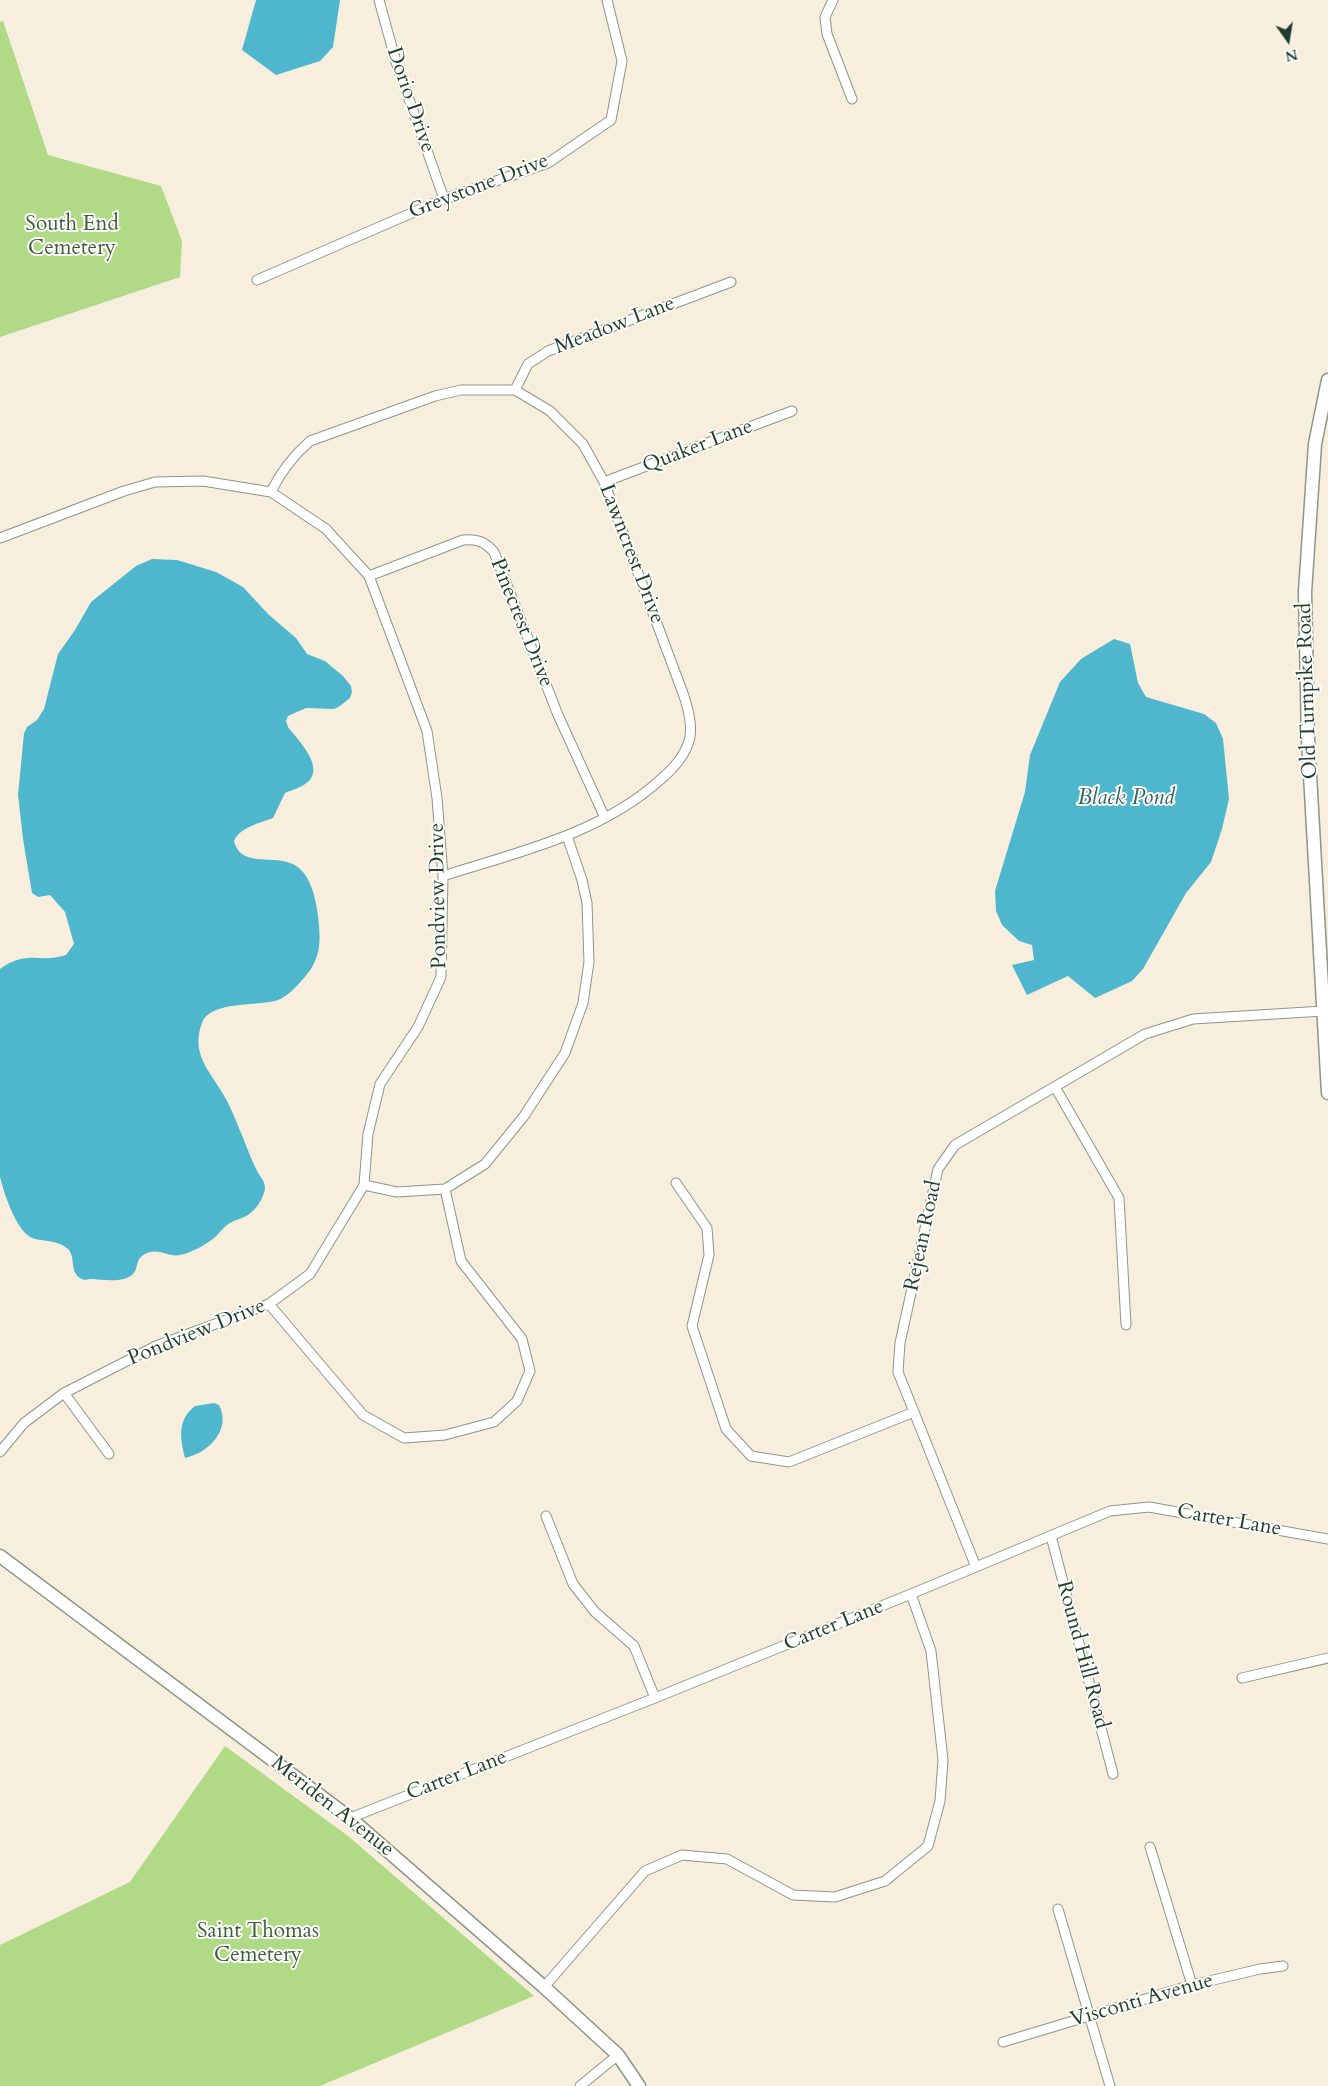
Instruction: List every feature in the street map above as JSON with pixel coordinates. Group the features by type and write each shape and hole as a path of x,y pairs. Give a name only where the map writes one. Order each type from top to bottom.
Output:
{"main road":[{"name":"Old Turnpike Road","path":"1328,380 1315,444 1305,592 1308,738 1328,1093"},
{"name":"Meriden Avenue","path":"0,1556 350,1818 544,1987 618,2055 639,2086"}],"street":[{"name":"Dorio Drive","path":"379,0 396,62 444,199"},
{"name":"Greystone Drive","path":"257,280 444,199 548,163 611,120 622,61 607,0"},
{"path":"834,0 825,17 827,34 852,99"},
{"name":"Meadow Lane","path":"516,390 528,364 548,351 731,282"},
{"path":"272,492 280,473 294,455 310,442 434,396 461,390 516,390"},
{"name":"Lawncrest Drive","path":"443,876 567,836 605,818 639,798 676,766 685,752 690,736 690,716 684,696 604,482 583,444 550,411 516,390"},
{"name":"Quaker Lane","path":"604,482 792,412"},
{"name":"Pondview Drive","path":"0,538 124,491 155,482 204,481 272,492 326,529 370,576 427,731 437,798 443,876 441,977 418,1027 380,1084 368,1134 364,1185 310,1274 269,1304 156,1346 64,1392 24,1422 0,1452"},
{"name":"Pinecrest Drive","path":"370,576 463,540 477,539 487,544 494,552 558,715 590,781 605,818"},
{"path":"364,1185 397,1192 445,1189 485,1164 524,1116 564,1053 583,1003 589,962 588,917 582,880 567,836"},
{"name":"Rejean Road","path":"976,1567 898,1372 900,1343 938,1169 955,1145 1145,1034 1193,1018 1324,1011"},
{"path":"1055,1087 1119,1198 1126,1325"},
{"path":"676,1183 707,1228 709,1255 692,1326 726,1429 751,1456 789,1462 914,1412"},
{"path":"269,1304 363,1416 404,1438 445,1435 494,1422 517,1402 530,1371 522,1339 461,1261 445,1189"},
{"path":"64,1392 109,1454"},
{"name":"Carter Lane","path":"350,1818 655,1698 1110,1511 1149,1507 1328,1538"},
{"path":"546,1516 573,1584 595,1612 634,1646 655,1698"},
{"name":"Round Hill Road","path":"1051,1536 1113,1774"},
{"path":"544,1987 645,1871 682,1855 727,1859 793,1894 835,1897 885,1881 928,1846 940,1801 943,1760 932,1651 911,1594"},
{"path":"1242,1678 1328,1658"},
{"path":"1150,1847 1192,1985"},
{"path":"1058,1910 1110,2086"},
{"name":"Visconti Avenue","path":"1003,2042 1192,1985 1260,1969 1282,1966"},
{"path":"580,2086 618,2055"}],"green space":[{"name":"South End Cemetery","path":"3,21 48,155 161,186 182,241 180,277 0,337 0,22"},
{"name":"Saint Thomas Cemetery","path":"225,1746 348,1836 534,1996 320,2086 0,2086 0,1945 130,1882"}],"water":[{"path":"256,0 340,0 333,47 320,61 276,75 242,50"},
{"path":"152,559 177,560 216,572 243,587 268,614 296,638 307,654 325,661 343,676 351,686 352,692 350,698 334,709 306,708 288,716 286,721 288,727 303,745 311,760 313,775 301,787 285,793 273,818 246,829 234,841 238,851 245,856 295,865 307,877 315,898 318,920 318,954 313,966 295,987 278,1000 224,1007 214,1011 202,1023 199,1035 201,1055 205,1065 227,1101 256,1169 264,1183 263,1196 256,1208 249,1214 228,1224 214,1238 193,1251 175,1255 157,1252 147,1253 140,1258 135,1272 129,1277 118,1280 85,1280 78,1277 75,1273 72,1256 68,1249 56,1243 35,1239 28,1236 22,1230 8,1203 0,1177 0,969 10,963 26,958 49,958 66,955 74,944 65,912 50,895 38,897 32,893 18,795 24,733 27,727 37,720 44,709 58,654 91,602 136,566"},
{"name":"Black Pond","path":"1114,639 1130,644 1138,683 1146,697 1204,714 1216,723 1223,739 1229,799 1222,829 1211,862 1186,893 1143,969 1132,981 1095,998 1068,976 1027,995 1012,965 1034,960 1032,945 1019,941 1002,925 996,911 995,891 1025,792 1030,755 1060,682 1081,659"},
{"path":"214,1403 219,1405 222,1414 222,1423 216,1439 202,1451 185,1458 181,1430 185,1417 195,1406"}]}
